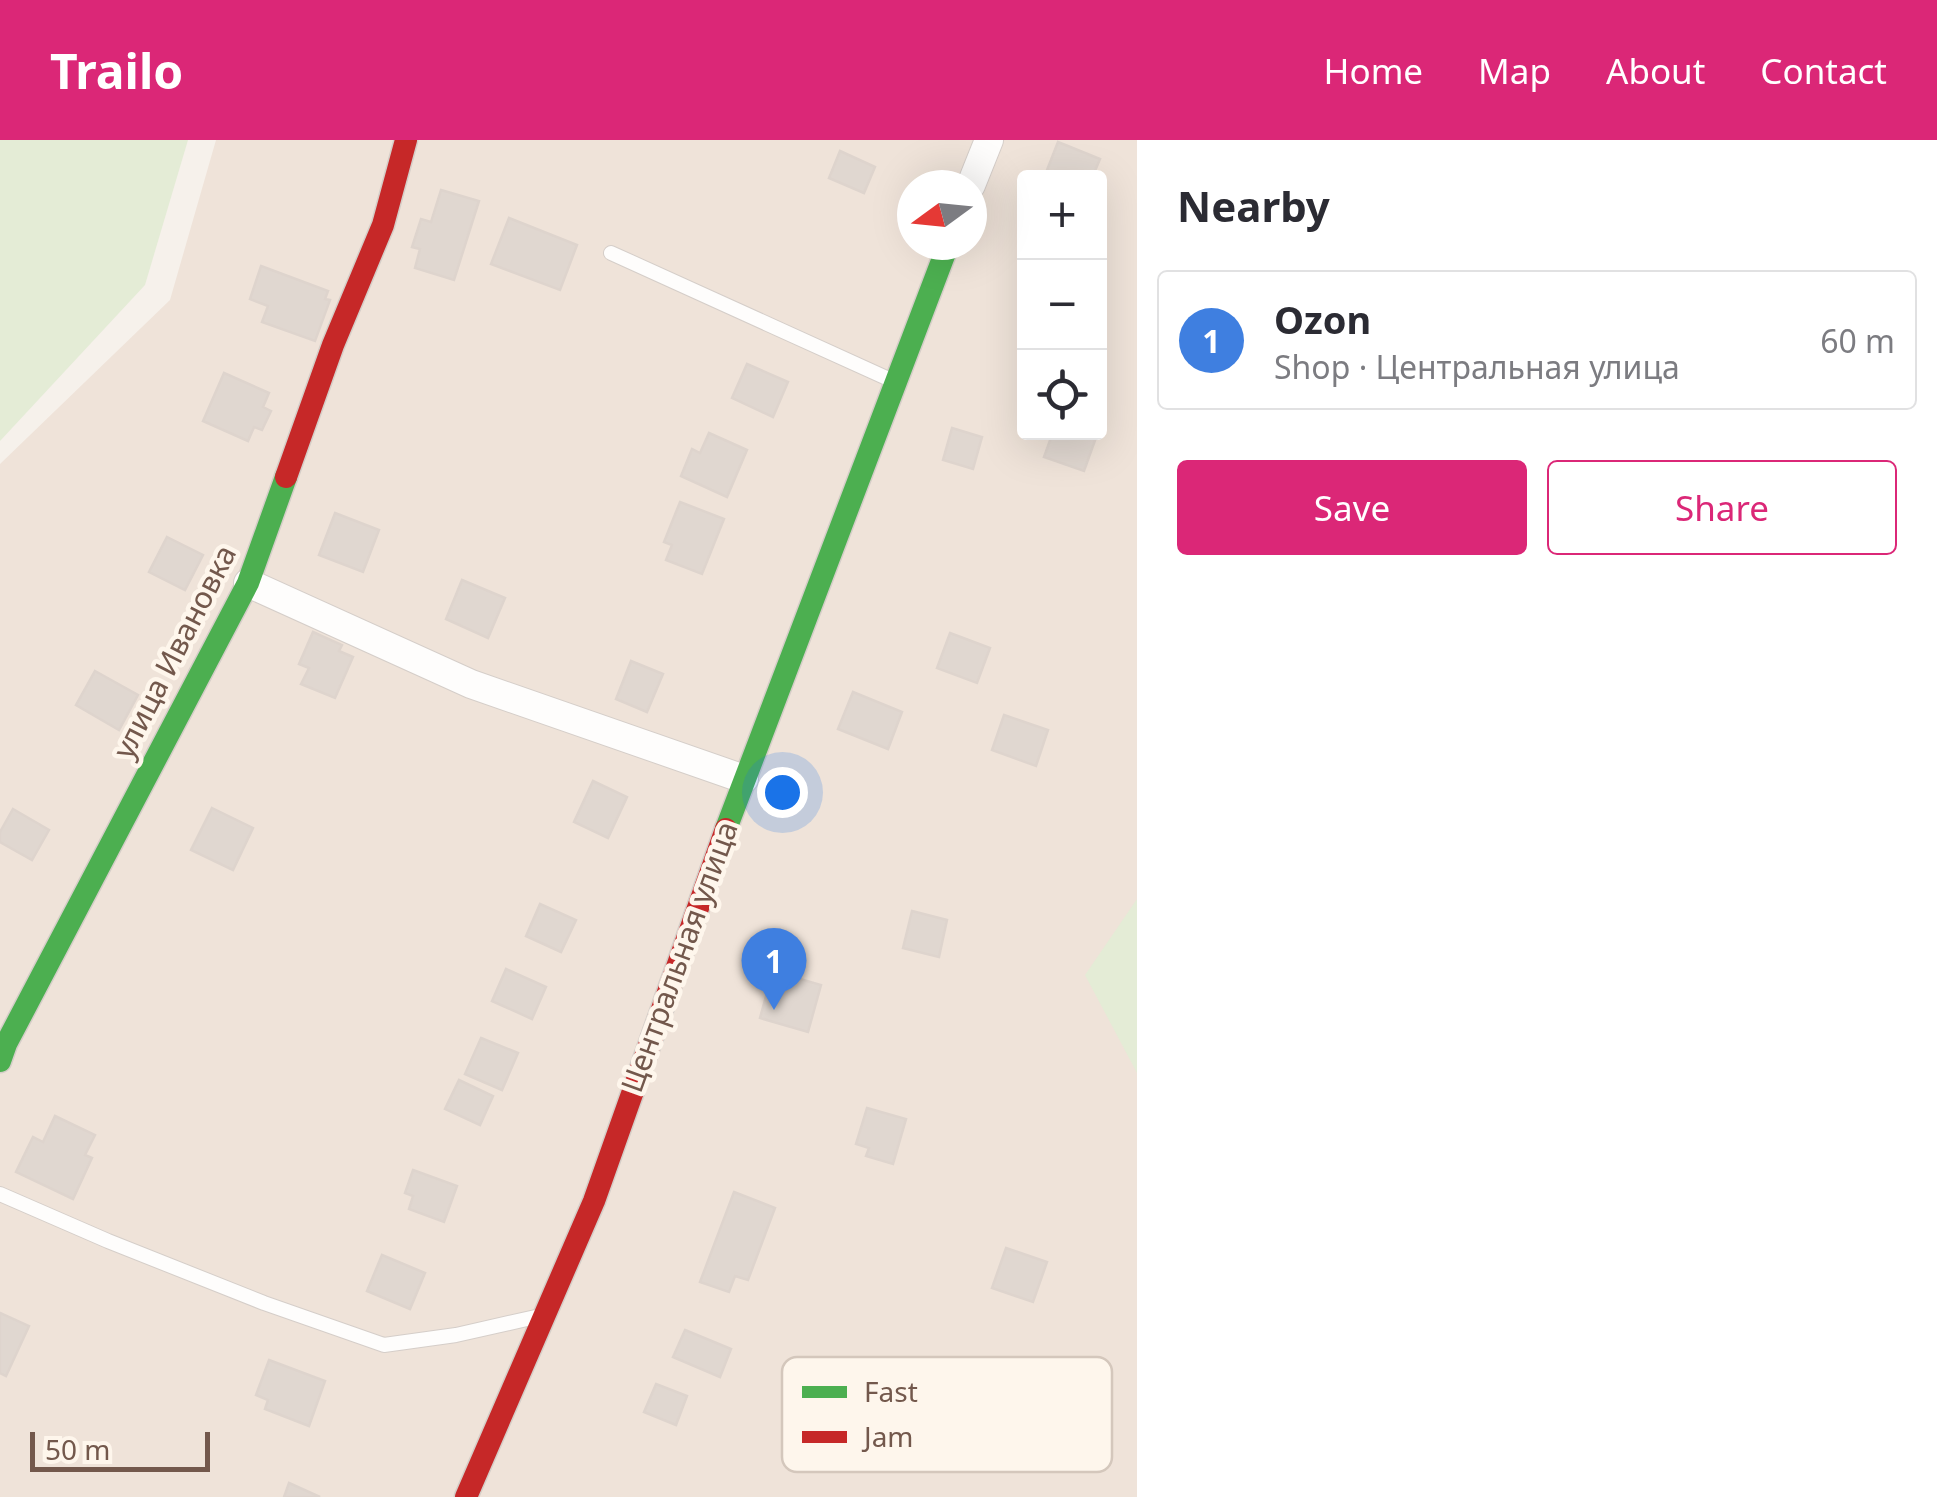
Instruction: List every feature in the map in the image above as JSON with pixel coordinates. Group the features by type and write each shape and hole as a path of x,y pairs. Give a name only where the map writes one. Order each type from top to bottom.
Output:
{"street":[{"name":"улица Ивановка","path":"0,1061 248,583 333,345 383,225 406,140"},
{"path":"978,170 989,140"},
{"name":"Центральная улица","path":"466,1497 594,1201 744,779 942,260"},
{"path":"248,583 471,684 744,779"}],"lane":[{"path":"610,253 896,382"},
{"path":"0,1194 108,1242 384,1345 456,1335 545,1314"}],"shaded area":[{"path":"216,140 1137,140 1137,1497 0,1497 0,464 170,300"}],"green space":[{"path":"0,140 188,140 145,285 0,441"},
{"path":"1137,899 1137,1073 1085,975"}],"building":[{"path":"1058,142 1100,159 1095,170 1047,170"},
{"path":"840,151 875,167 864,193 829,178"},
{"path":"441,190 479,201 454,280 415,268 420,249 412,247 421,219 431,222"},
{"path":"509,218 577,245 560,290 491,264"},
{"path":"261,266 328,291 325,299 330,300 315,341 262,322 268,306 250,299"},
{"path":"747,364 788,382 773,417 732,398"},
{"path":"224,373 269,393 263,407 271,411 262,430 254,427 248,441 203,421"},
{"path":"952,428 982,437 973,469 943,460"},
{"path":"709,433 747,450 727,497 681,476 692,449 700,453"},
{"path":"1050,440 1095,440 1084,471 1044,457"},
{"path":"680,502 724,519 702,574 666,560 672,545 664,542"},
{"path":"335,513 379,530 363,572 319,555"},
{"path":"167,537 203,555 185,590 149,572"},
{"path":"462,580 505,598 488,638 446,619"},
{"path":"313,632 342,645 339,651 353,657 335,698 301,684 309,668 299,664"},
{"path":"950,633 990,648 977,683 937,668"},
{"path":"631,661 663,674 647,712 616,699"},
{"path":"95,671 138,695 119,730 76,705"},
{"path":"853,692 902,712 888,749 838,729"},
{"path":"1004,715 1048,730 1036,766 992,750"},
{"path":"593,781 627,797 608,838 574,822"},
{"path":"212,808 253,828 233,870 191,850"},
{"path":"13,809 49,830 32,860 0,842 0,832"},
{"path":"540,904 576,920 561,952 526,936"},
{"path":"912,911 947,920 939,957 903,948"},
{"path":"506,969 546,987 532,1019 492,1001"},
{"path":"773,971 821,985 808,1032 760,1018"},
{"path":"481,1038 518,1053 502,1090 465,1074"},
{"path":"459,1080 493,1096 480,1125 445,1109"},
{"path":"867,1108 906,1119 893,1164 866,1156 869,1148 856,1144"},
{"path":"55,1116 95,1135 85,1155 92,1158 73,1199 16,1172 33,1137 43,1142"},
{"path":"413,1170 457,1186 444,1222 409,1209 413,1196 405,1193"},
{"path":"734,1192 775,1208 748,1280 735,1276 729,1292 700,1282"},
{"path":"1006,1248 1047,1262 1033,1302 992,1288"},
{"path":"382,1255 425,1273 410,1309 367,1291"},
{"path":"0,1313 29,1326 6,1376 0,1373"},
{"path":"685,1330 731,1349 720,1377 673,1357"},
{"path":"269,1360 325,1381 309,1426 265,1409 268,1400 256,1395"},
{"path":"656,1384 687,1396 676,1425 644,1412"},
{"path":"289,1483 320,1497 284,1497"}],"traffic: fast":[{"path":"726,829 942,260"},
{"path":"0,1061 248,583 286,477"}],"traffic: jam":[{"path":"286,477 333,345 383,225 406,140"},
{"path":"466,1497 594,1201 726,829"}],"place":[{"name":"Ozon","path":"774,1010"}]}
